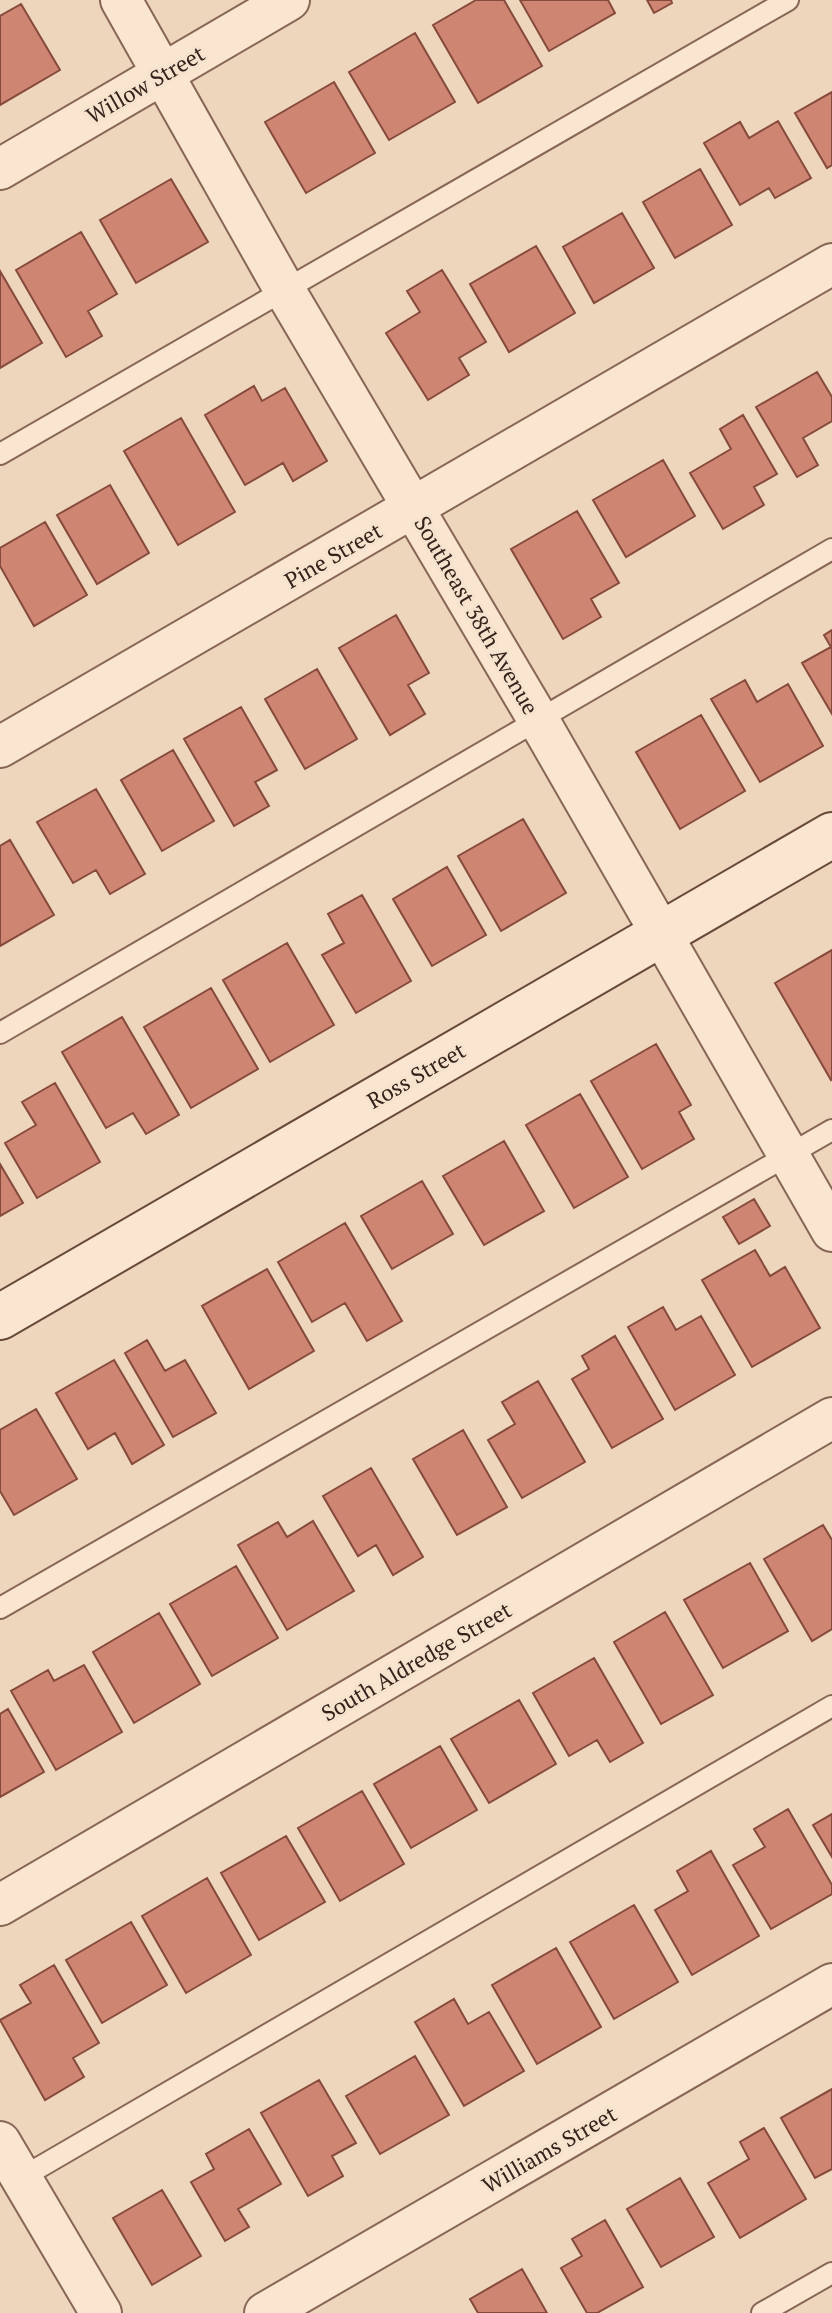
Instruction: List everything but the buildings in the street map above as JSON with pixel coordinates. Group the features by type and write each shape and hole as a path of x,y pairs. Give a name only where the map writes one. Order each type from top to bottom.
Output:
{"street":[{"name":"Southeast 38th Avenue","path":"121,0 284,289 539,721 832,1231"},
{"name":"Willow Street","path":"0,169 289,0"},
{"name":"Pine Street","path":"0,747 832,264"},
{"name":"Ross Street","path":"0,1317 832,835"},
{"name":"South Aldredge Street","path":"0,1905 832,1418"},
{"name":"Williams Street","path":"265,2313 832,1984"},
{"path":"0,2142 101,2313"}],"lane":[{"path":"0,454 788,0"},
{"path":"0,1033 832,549"},
{"path":"0,1608 832,1130"},
{"path":"21,2178 832,1706"},
{"path":"762,2313 832,2273"}]}
